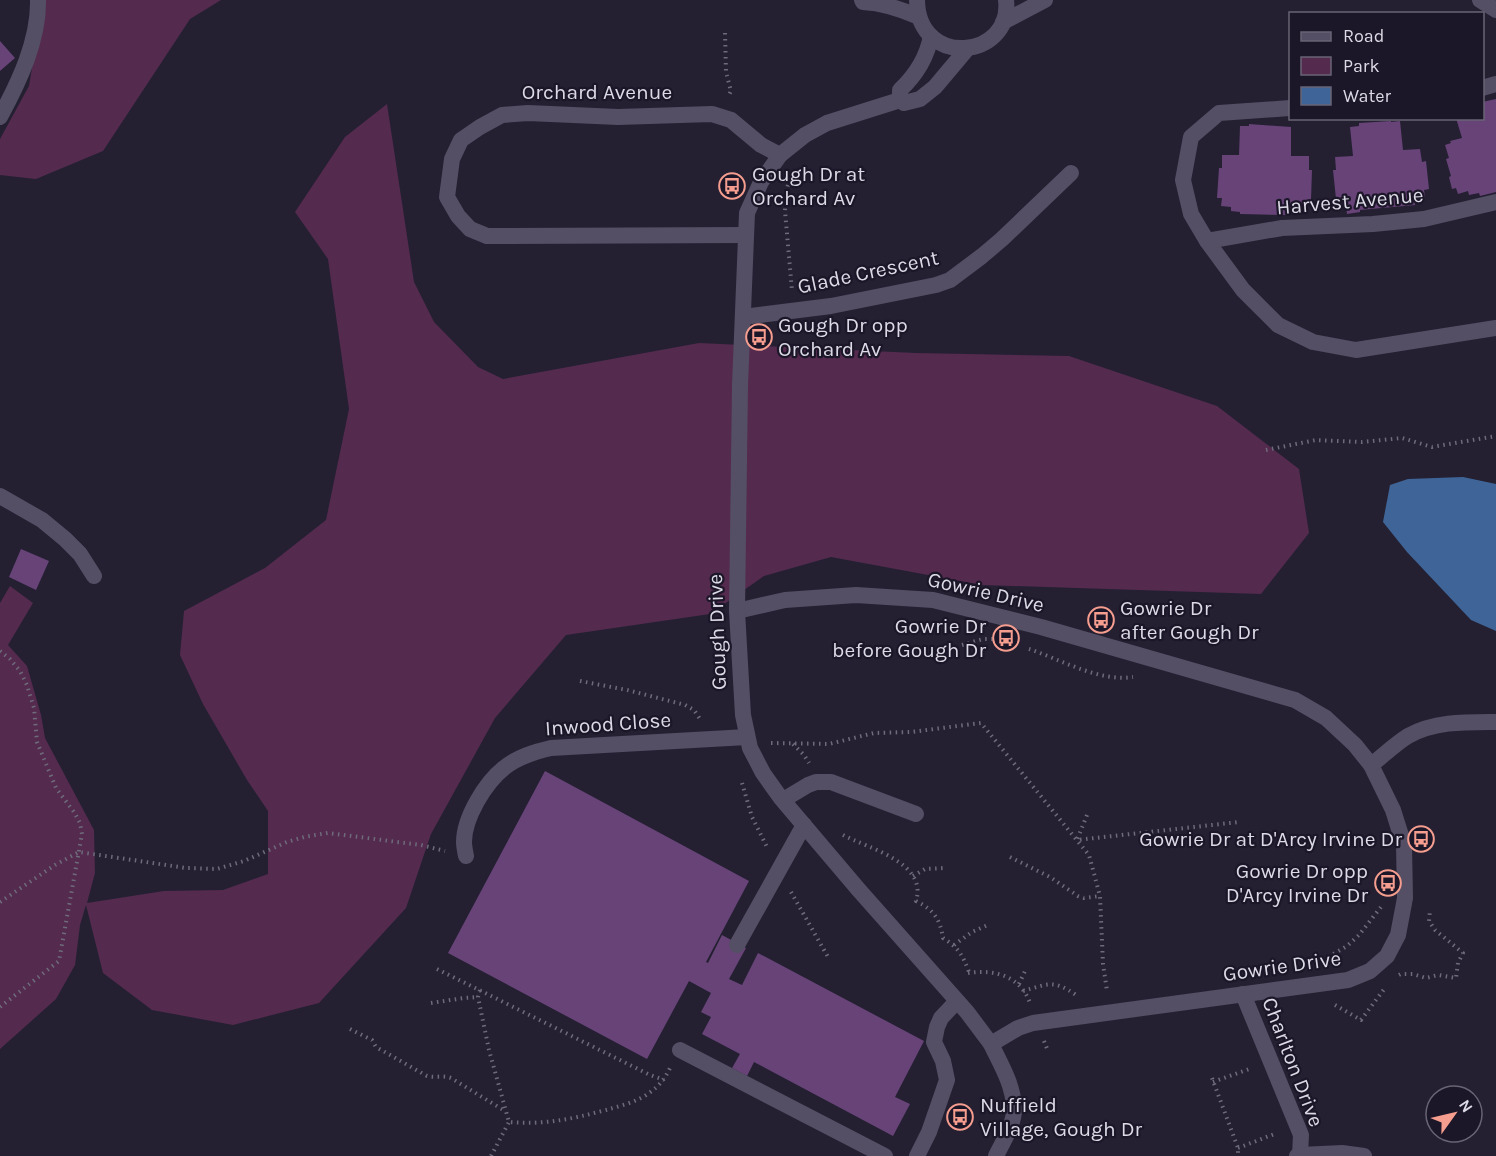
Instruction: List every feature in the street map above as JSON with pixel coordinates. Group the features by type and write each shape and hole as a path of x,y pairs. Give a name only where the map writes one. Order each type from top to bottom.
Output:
{"street":[{"path":"0,117 13,94 32,44 38,6 27,0"},
{"path":"862,0 900,8 918,8 926,31 937,42 951,48 967,49 982,45 994,35 1003,22 1007,7 1006,0"},
{"path":"1003,22 1045,0"},
{"path":"1480,0 1496,10"},
{"path":"900,100 900,90 922,63 931,36"},
{"name":"Gough Drive","path":"967,49 935,87 920,99 904,103 900,100 827,123 805,135 780,155 761,182 747,213 740,385 737,611 742,715 750,748 763,773 783,800 957,1001 991,1044 1008,1079 1014,1107 1010,1127 996,1156"},
{"path":"1289,108 1219,113 1191,137 1183,180 1191,214 1207,241 1243,290 1278,325 1313,342 1356,350 1496,328"},
{"name":"Orchard Avenue","path":"746,235 487,236 470,229 458,216 447,197 452,159 461,140 480,127 502,116 528,113 618,117 712,114 731,120 760,145 780,155"},
{"name":"Glade Crescent","path":"743,317 831,306 936,285 950,280 1002,239 1071,173"},
{"name":"Harvest Avenue","path":"1207,241 1282,228 1424,219 1496,202"},
{"path":"0,496 42,520 65,539 80,554 94,576"},
{"name":"Gowrie Drive","path":"737,611 785,600 856,595 933,600 1072,635 1295,700 1326,718 1355,745 1371,765 1394,810 1404,845 1405,898 1398,935 1387,956 1370,972 1348,980 1038,1022 1018,1028 991,1044"},
{"path":"1371,765 1407,737 1425,729 1449,723 1496,722"},
{"name":"Inwood Close","path":"466,856 464,841 466,824 476,804 493,778 520,758 551,748 747,737"},
{"path":"783,800 808,785 816,782 831,782 916,814"},
{"path":"737,945 804,825"},
{"name":"Charlton Drive","path":"1243,994 1301,1135 1298,1155 1342,1153 1364,1156"},
{"path":"917,1156 929,1132 947,1080 943,1061 934,1042 937,1027 941,1018 957,1001"},
{"path":"680,1050 885,1156"}],"path":[{"path":"724,105 731,91 726,72 725,33"},
{"path":"788,182 785,211 792,291"},
{"path":"1266,450 1316,440 1362,442 1402,438 1432,447 1496,436"},
{"path":"0,651 21,671 34,708 37,742 56,788 74,812 82,834 58,961 0,1007"},
{"path":"580,681 685,705 694,710 711,739"},
{"path":"792,743 804,755 816,782"},
{"path":"1087,815 1077,840 1239,822"},
{"path":"0,902 55,865 79,852 186,868 217,869 244,861 287,842 328,833 421,845 466,856"},
{"path":"839,833 893,857 913,876 918,896 916,901 930,908 941,926 943,938 954,945 963,957 969,972"},
{"path":"1010,857 1050,877 1078,896 1084,898 1100,896"},
{"path":"913,876 925,869 945,868"},
{"path":"1318,963 1347,946 1359,935 1383,904"},
{"path":"1396,978 1401,974 1413,974 1426,978 1438,975 1456,978 1458,963 1463,953 1435,930 1429,921 1430,909"},
{"path":"954,945 972,932 990,924"},
{"path":"437,969 664,1080 648,1094 614,1108 551,1122 531,1124 509,1122"},
{"path":"1019,984 1025,971"},
{"path":"942,984 969,972 1006,976 1019,984 1028,998 1048,1051"},
{"path":"1330,1002 1361,1020 1390,982"},
{"path":"1023,991 1051,983 1063,986 1077,995"},
{"path":"480,990 478,997 489,1050 509,1122 491,1156"},
{"path":"1097,993 1118,990"},
{"path":"431,1003 478,997"},
{"path":"350,1029 372,1040 376,1047 427,1076 451,1078 506,1111"},
{"path":"1236,1073 1212,1080 1238,1148 1238,1156"},
{"path":"1238,1148 1296,1124"}],"green space":[{"path":"43,0 221,0 190,19 103,151 36,179 0,175 0,139 29,86"},
{"path":"387,104 414,282 434,322 478,367 503,379 699,343 916,353 1069,356 1217,406 1299,469 1309,533 1261,594 982,585 831,557 764,576 710,614 566,635 495,718 431,834 406,908 319,1003 233,1025 152,1010 103,973 86,905 80,925 75,965 56,999 0,1049 0,603 10,586 33,603 8,645 27,666 45,738 94,830 95,873 87,903 164,891 223,890 268,874 268,811 247,780 203,704 180,655 184,611 265,568 326,520 349,409 328,259 295,212 345,137"}],"water":[{"path":"1463,477 1496,484 1496,631 1471,620 1407,552 1383,522 1390,485 1408,479"}],"building":[{"path":"0,41 15,58 0,71"},
{"path":"1496,99 1496,192 1480,196 1479,193 1469,195 1468,191 1458,194 1456,188 1452,189 1446,159 1449,158 1445,145 1462,138 1457,120 1484,120 1484,102"},
{"path":"1400,121 1403,150 1420,149 1422,162 1426,161 1429,189 1424,190 1425,197 1415,198 1415,205 1360,210 1360,212 1347,214 1346,206 1339,206 1339,199 1336,199 1333,170 1336,170 1335,157 1353,156 1350,127 1359,126 1359,123"},
{"path":"1249,124 1291,127 1291,156 1309,156 1309,170 1312,170 1311,200 1308,200 1308,208 1300,208 1300,214 1240,214 1240,212 1231,211 1231,207 1221,206 1222,198 1217,198 1222,155 1239,155 1240,126 1249,126"},
{"path":"21,549 49,561 36,590 9,577"},
{"path":"545,771 749,881 706,962 708,963 722,935 746,948 729,979 742,985 758,953 924,1041 895,1097 910,1104 893,1136 754,1062 747,1076 732,1068 740,1054 702,1034 711,1017 701,1012 711,993 689,981 647,1059 448,953"}],"place":[{"name":"Gough Dr at Orchard Av","path":"732,186"},
{"name":"Gough Dr opp Orchard Av","path":"759,337"},
{"name":"Gowrie Dr after Gough Dr","path":"1101,620"},
{"name":"Gowrie Dr before Gough Dr","path":"1006,638"},
{"name":"Gowrie Dr at D'Arcy Irvine Dr","path":"1421,839"},
{"name":"Gowrie Dr opp D'Arcy Irvine Dr","path":"1388,883"},
{"name":"Nuffield Village, Gough Dr","path":"960,1117"}]}
